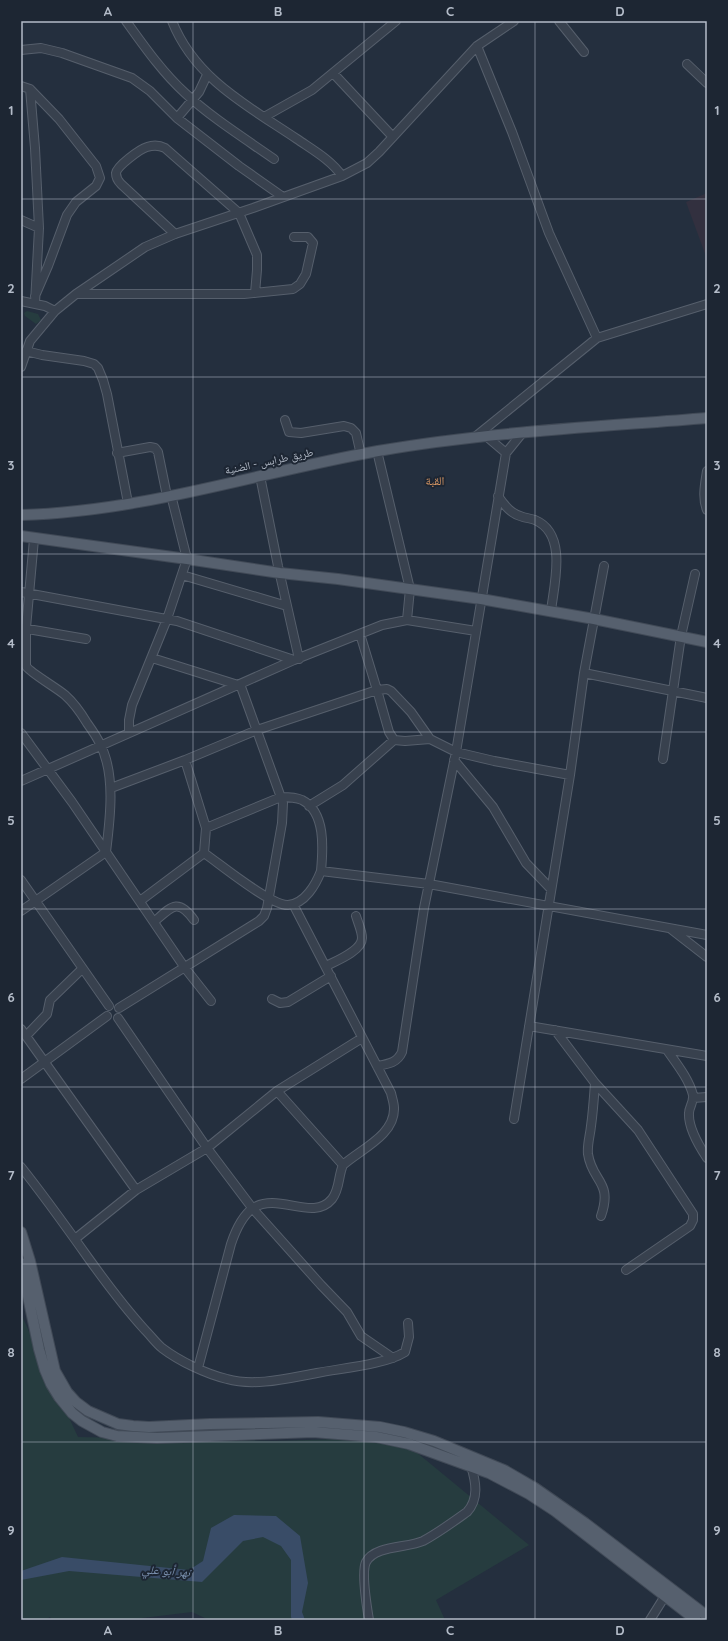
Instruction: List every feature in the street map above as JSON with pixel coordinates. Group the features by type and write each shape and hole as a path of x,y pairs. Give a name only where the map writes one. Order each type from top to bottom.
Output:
{"main road":[{"name":"طريق طرابس - الضنية","path":"21,515 77,512 169,495 377,451 475,437 707,418"},
{"path":"21,536 34,539 187,558 280,573 481,599 594,619 707,642"},
{"path":"21,1232 30,1261 52,1362 59,1379 67,1392 76,1402 88,1411 118,1424 150,1427 281,1422 332,1422 386,1428 434,1441 487,1468 535,1488 562,1506 707,1616"},
{"path":"21,1263 39,1349 45,1370 59,1397 67,1408 82,1421 102,1432 125,1437 167,1438 313,1432 376,1437 409,1444 471,1466 487,1468 555,1511 696,1620"},
{"path":"281,1422 281,1433"},
{"path":"166,1426 167,1438"}],"street":[{"path":"126,21 162,68 193,100 218,120 274,159"},
{"path":"172,21 189,52 207,75 223,89 324,158 337,169 342,176"},
{"path":"264,117 307,93 396,21"},
{"path":"21,367 30,341 55,311 76,294 145,247 175,234 342,176 366,163 477,46 514,21"},
{"path":"559,21 584,52"},
{"path":"477,46 512,132 549,232 597,338"},
{"path":"21,50 41,48 62,53 127,76 140,83 177,118 239,166 283,197"},
{"path":"687,64 707,83"},
{"path":"333,73 393,136"},
{"path":"177,118 193,100 207,75"},
{"path":"21,86 30,89 59,119 96,166 100,178 96,186 76,202 67,214 35,300"},
{"path":"30,89 39,228 35,300"},
{"path":"175,234 121,184 117,177 116,172 119,168 141,149 146,147 156,145 165,148 239,213 257,255 258,270 255,293"},
{"path":"21,220 39,228"},
{"path":"76,294 255,293 293,289 300,284 306,274 313,243 308,237 294,237"},
{"path":"21,301 35,300 55,311"},
{"path":"475,437 597,338 707,304"},
{"path":"26,351 59,358 90,362 98,368 107,394 117,453 128,503"},
{"path":"286,420 289,432 301,433 344,426 351,428 356,433 361,455"},
{"path":"377,1066 393,1063 399,1058 402,1052 415,960 455,756 506,453 523,432"},
{"path":"486,436 506,453"},
{"path":"117,453 150,447 157,450 187,558 167,619 132,705 129,720 129,733"},
{"path":"377,451 410,589 407,620"},
{"path":"707,471 704,492 704,504 707,510"},
{"path":"260,476 296,660"},
{"path":"498,496 506,508 512,513 536,520 544,526 554,541 557,557 551,611"},
{"path":"21,911 106,852 111,788 101,745 82,716 66,696 26,668 24,628 25,592 34,539"},
{"path":"514,1119 570,775 584,673 604,566"},
{"path":"663,759 681,636 695,574"},
{"path":"182,575 286,606"},
{"path":"25,592 167,619 228,637 296,660"},
{"path":"21,781 239,684 387,624 407,620 476,631"},
{"path":"24,628 86,639"},
{"path":"360,634 389,732 394,740"},
{"path":"152,658 239,684"},
{"path":"584,673 707,698"},
{"path":"119,1008 259,921 266,912 284,811 281,797 239,684"},
{"path":"111,788 186,760 257,730 377,690 387,689 395,694 411,712 430,739 455,756 493,807 526,863 551,889"},
{"path":"21,733 48,768 185,968 211,1001"},
{"path":"309,806 343,785 394,740 405,741 430,739"},
{"path":"455,756 494,761 570,775"},
{"path":"140,901 204,853 206,828 186,760"},
{"path":"204,853 268,899 287,906 293,904 307,894 317,882 321,871 322,848 319,823 309,806 292,797 281,797 206,828"},
{"path":"321,871 429,884 667,926 707,935"},
{"path":"21,880 109,1006"},
{"path":"198,1368 231,1244 240,1224 253,1208 264,1204 289,1204 306,1209 324,1205 331,1200 338,1190 340,1172 343,1165 386,1132 392,1124 394,1108 391,1093 293,904"},
{"path":"154,922 165,912 176,906 182,906 194,920"},
{"path":"326,966 357,949 361,943 362,937 356,916"},
{"path":"667,926 707,957"},
{"path":"82,969 50,1000 47,1014 24,1032 136,1190"},
{"path":"272,999 280,1002 288,1002 331,976"},
{"path":"109,1006 115,1005 119,1008"},
{"path":"107,1016 106,1011 109,1006"},
{"path":"118,1018 120,1014 119,1008"},
{"path":"107,1016 110,1019 118,1018"},
{"path":"21,1079 107,1016"},
{"path":"118,1018 208,1148 253,1208 347,1312 361,1336 393,1358"},
{"path":"529,1026 707,1056"},
{"path":"555,1030 595,1083 638,1130 693,1214 693,1220 690,1226 626,1270"},
{"path":"75,1239 136,1190 208,1148 277,1091 362,1038"},
{"path":"667,1050 691,1089 693,1098 689,1117 694,1136 707,1158"},
{"path":"595,1083 588,1156 596,1175 602,1183 605,1195 605,1203 601,1216"},
{"path":"277,1091 343,1165"},
{"path":"693,1098 707,1097"},
{"path":"21,1167 119,1300 161,1347 176,1358 227,1380 260,1382 298,1377 393,1358 405,1352 409,1337 408,1323"},
{"path":"369,1620 364,1576 364,1567 367,1560 374,1554 388,1548 422,1541 467,1512 474,1498 475,1489 475,1480 471,1466"},
{"path":"650,1620 665,1596"}],"shaded area":[{"path":"707,193 707,259 686,202"}],"green space":[{"path":"27,311 38,314 41,320 36,324 25,316 24,313"},
{"path":"21,1314 78,1437 275,1441 398,1437 529,1545 436,1600 445,1620 209,1620 192,1612 126,1620 52,1620 50,1617 45,1620 21,1620"}],"water":[{"name":"نهر أبو علي","path":"234,1515 276,1516 300,1536 308,1583 302,1612 305,1620 292,1620 291,1617 291,1560 281,1546 263,1537 243,1541 202,1582 69,1571 21,1580 21,1571 62,1557 189,1570 203,1561 211,1528"}],"district":[{"name":"القبة","path":"435,481"}]}
